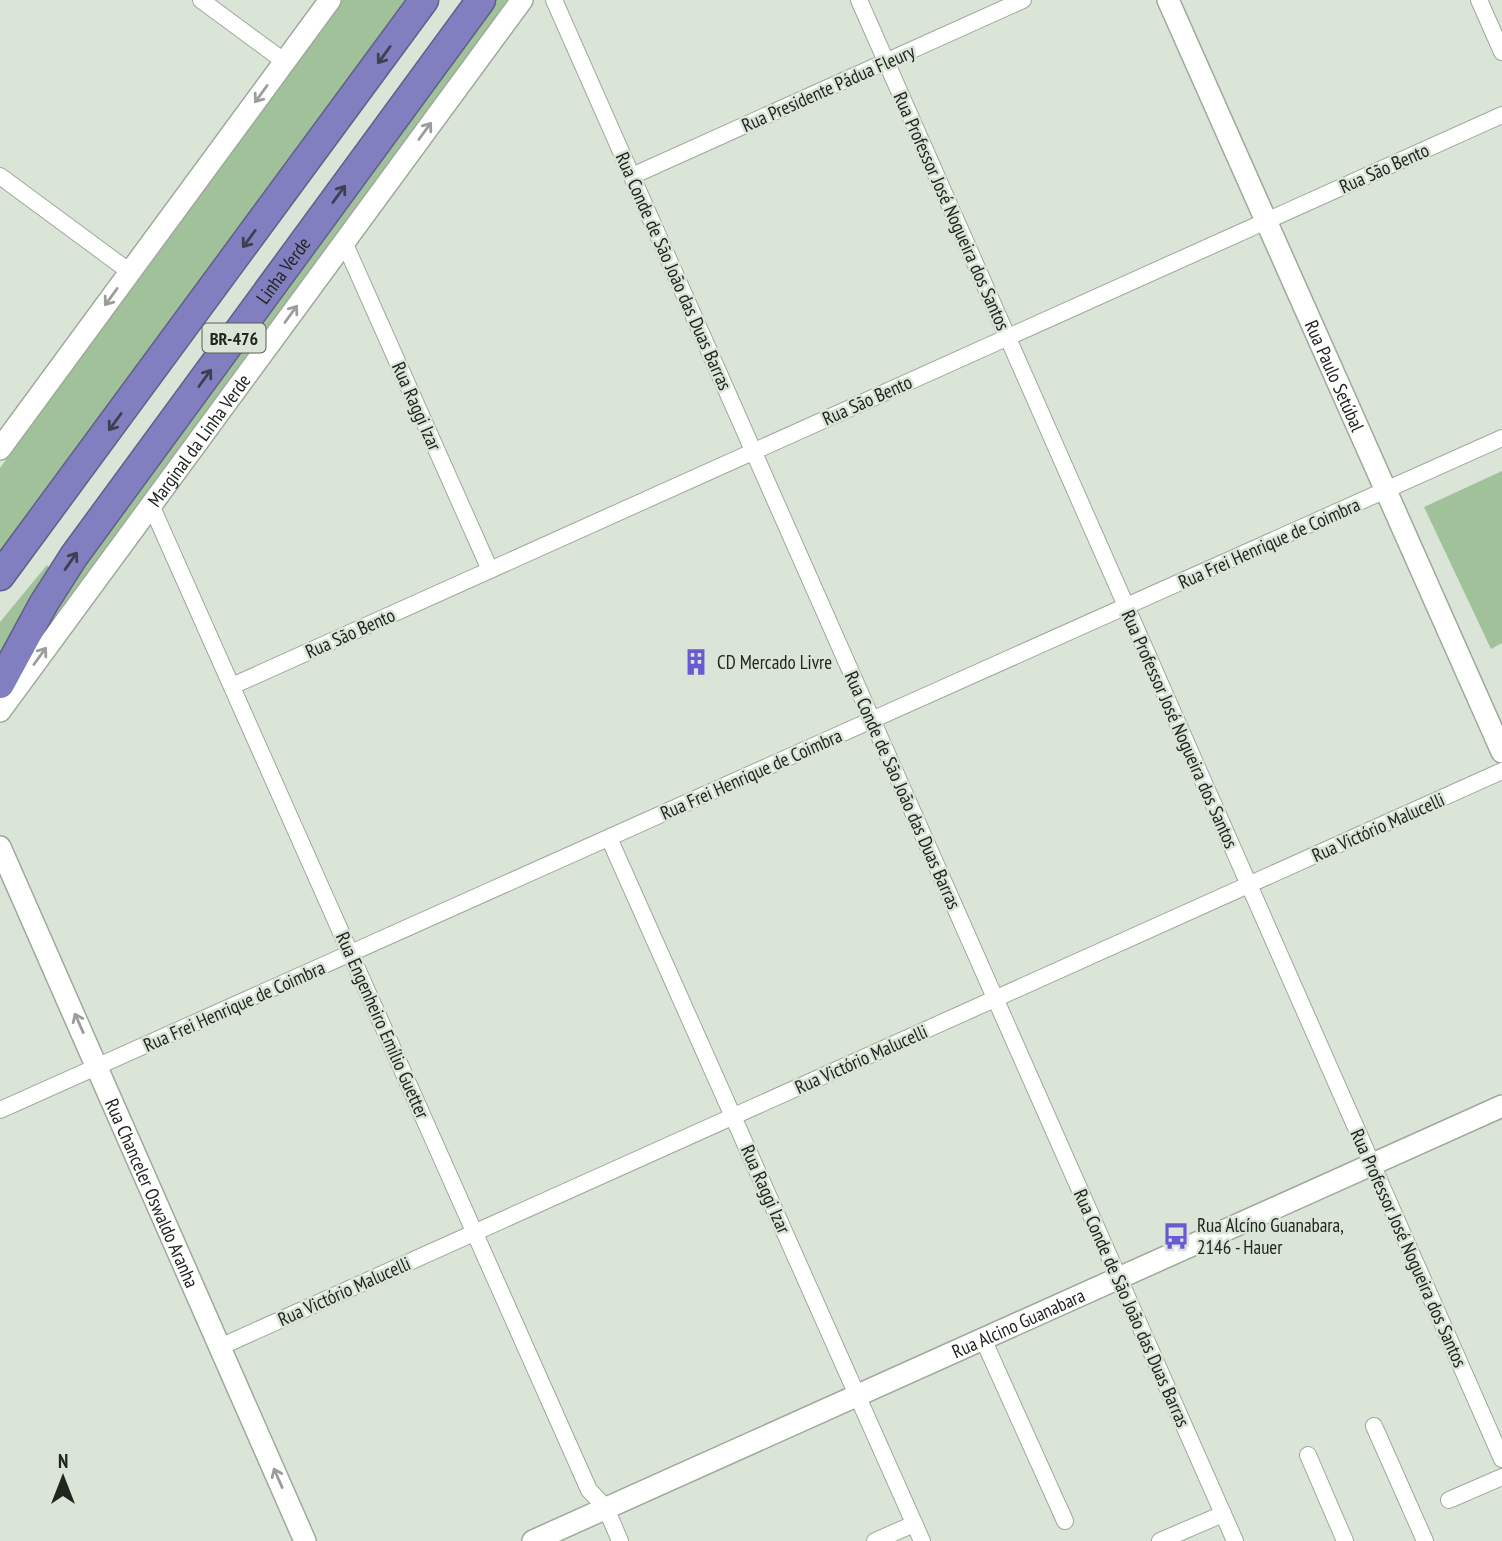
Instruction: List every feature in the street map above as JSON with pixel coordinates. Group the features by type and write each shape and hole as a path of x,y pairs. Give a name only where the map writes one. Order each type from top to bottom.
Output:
{"highway":[{"name":"BR-476","path":"0,576 424,0"},
{"name":"Linha Verde","path":"0,684 44,603 74,556 481,0"}],"main road":[{"path":"0,449 330,0"},
{"name":"Marginal da Linha Verde","path":"0,711 522,0"},
{"name":"Rua Paulo Setúbal","path":"1168,0 1502,752"},
{"name":"Rua Chanceler Oswaldo Aranha","path":"3,856 98,1066 305,1541"},
{"name":"Rua Alcino Guanabara","path":"533,1541 1502,1106"}],"street":[{"path":"201,0 285,62"},
{"name":"Rua Conde de São João das Duas Barras","path":"554,0 1235,1541"},
{"name":"Rua Professor José Nogueira dos Santos","path":"859,0 1502,1459"},
{"name":"Rua Presidente Pádua Fleury","path":"632,176 1023,0"},
{"path":"1479,0 1502,52"},
{"name":"Rua São Bento","path":"232,686 1502,115"},
{"path":"0,176 130,272"},
{"name":"Rua Raggi Izar","path":"344,242 490,570"},
{"name":"Rua Frei Henrique de Coimbra","path":"0,1110 1502,438"},
{"name":"Rua Engenheiro Emílio Guetter","path":"151,505 590,1490 606,1508 621,1541"},
{"name":"Rua Victório Malucelli","path":"220,1347 1502,771"},
{"name":"Rua Raggi Izar","path":"609,838 922,1541"},
{"path":"983,1339 1065,1521"},
{"path":"1374,1426 1425,1541"},
{"path":"1308,1455 1345,1541"},
{"path":"1449,1500 1502,1477"},
{"path":"1160,1541 1223,1514"},
{"path":"875,1541 914,1524"}],"green space":[{"path":"340,0 410,0 0,553 0,468"},
{"path":"495,0 513,0 22,668 79,567"},
{"path":"1502,471 1502,643 1491,649 1424,507"},
{"path":"47,565 50,568 0,660 0,622"}],"place":[{"name":"CD Mercado Livre","path":"696,662"},
{"name":"Rua Alcíno Guanabara, 2146 - Hauer","path":"1176,1236"}]}
